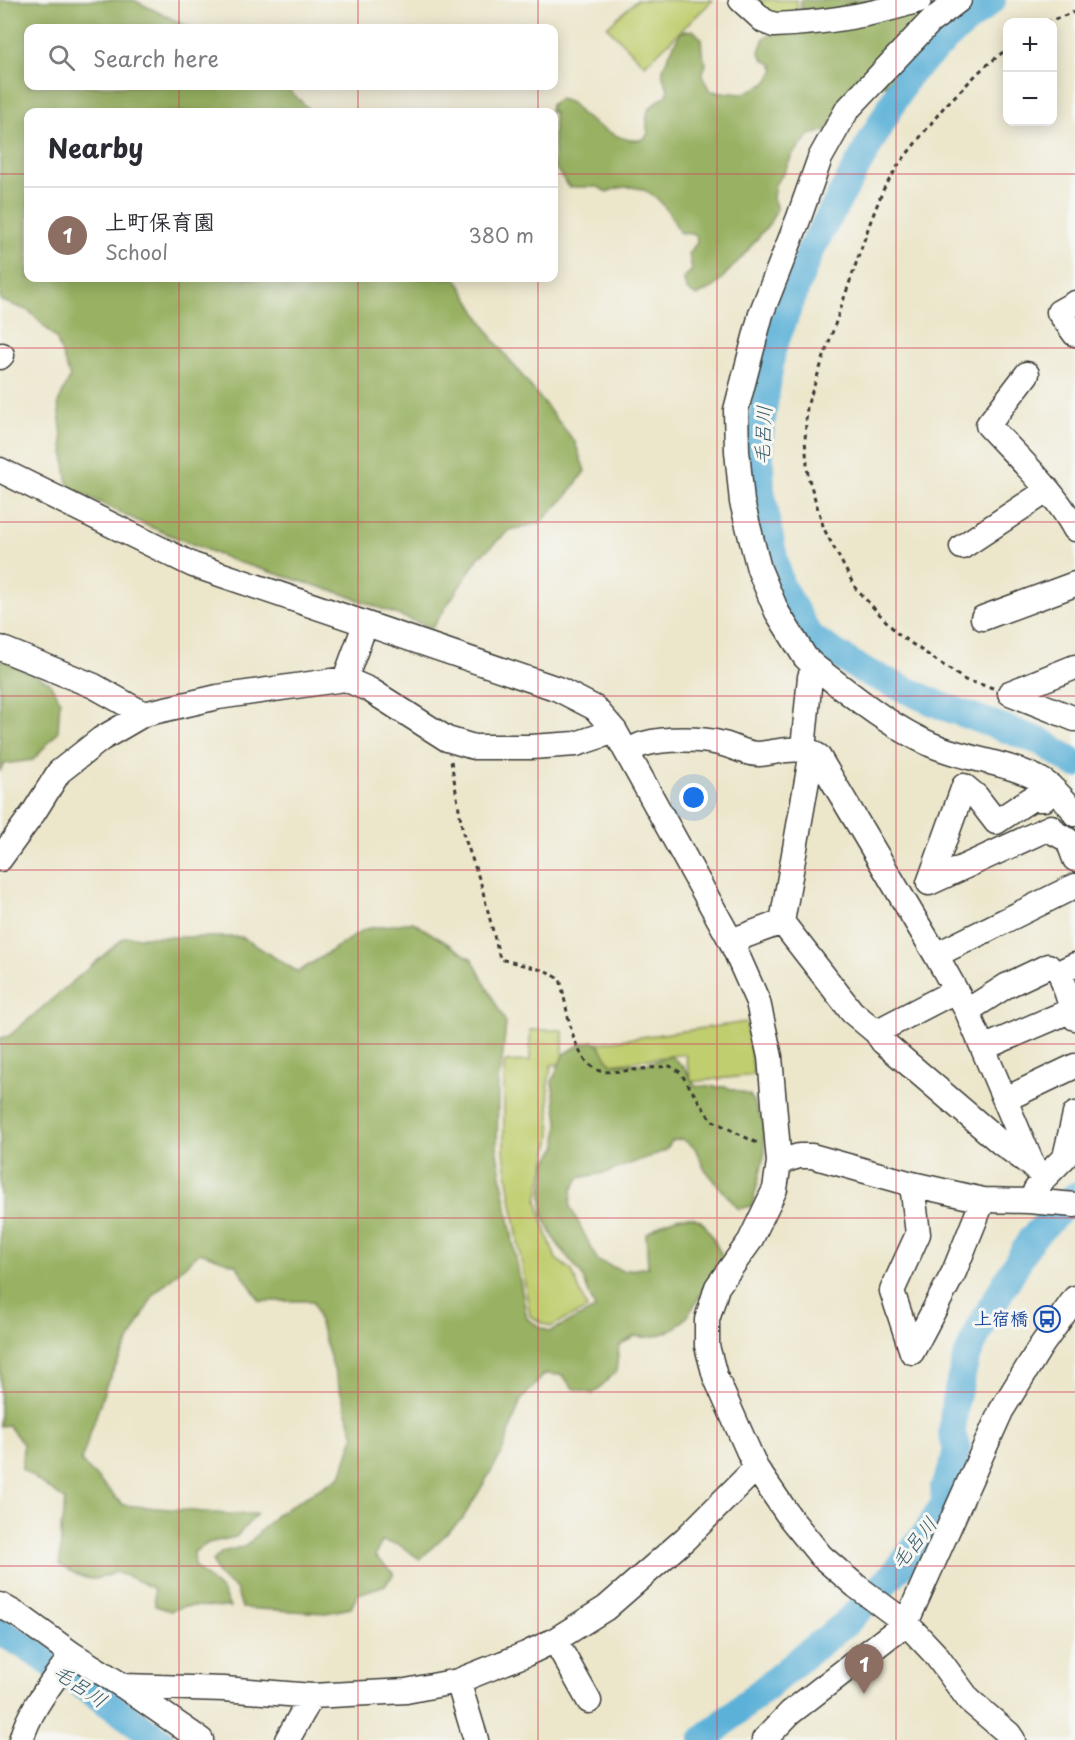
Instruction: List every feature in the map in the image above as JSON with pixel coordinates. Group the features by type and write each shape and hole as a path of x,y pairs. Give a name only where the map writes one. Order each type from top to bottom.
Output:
{"street":[{"path":"741,0 764,21 774,25 892,9 919,0"},
{"path":"959,0 930,22 847,110 820,158 761,314 736,410 742,502 759,569 777,612 805,657 814,666 893,725 931,745 1015,769 1042,780 1072,808 1075,814"},
{"path":"1075,303 1059,312 1075,334"},
{"path":"1027,374 988,425 1072,516"},
{"path":"0,470 193,565 558,689 595,708 621,741 731,941 758,1002 770,1057 779,1157 775,1189 750,1241 717,1287 706,1320 707,1346 716,1376 756,1468 791,1520 821,1556 901,1620 935,1654 969,1700 1013,1740"},
{"path":"962,547 1048,490"},
{"path":"983,618 1075,584"},
{"path":"345,679 365,625"},
{"path":"0,648 94,686 144,714"},
{"path":"814,666 810,677 808,751 782,922 852,1012 876,1032 883,1042 1038,1172"},
{"path":"1010,693 1075,667"},
{"path":"0,859 34,813 59,772 101,739 144,714 218,697 345,679 370,690 447,739 474,747 531,747 621,741 645,743 712,741 744,752 759,754 778,750 808,751 818,756 961,1001 1038,1172 1036,1201"},
{"path":"1010,693 1075,719"},
{"path":"914,919 964,786 976,796 996,822 1031,799 1044,799 1050,786"},
{"path":"929,883 1051,827 1055,833 1068,840 1075,859"},
{"path":"936,955 1075,886"},
{"path":"731,941 782,922"},
{"path":"983,1048 1074,1014 1060,972 1075,964"},
{"path":"876,1032 1006,986 1048,966"},
{"path":"1006,1099 1075,1066"},
{"path":"1038,1172 1070,1156 1075,1114"},
{"path":"779,1157 812,1156 912,1184 983,1200 1036,1201 1075,1205"},
{"path":"912,1184 918,1234 892,1292 912,1352 954,1272 983,1200"},
{"path":"765,1740 790,1713 901,1620 1001,1411 1041,1346 1075,1298"},
{"path":"123,1686 224,1689 312,1696 406,1691 458,1681 555,1640 606,1608 685,1539 756,1468"},
{"path":"0,1605 21,1617 69,1658 123,1686 201,1740"},
{"path":"555,1640 589,1701"},
{"path":"21,1740 25,1726 35,1708 69,1658"},
{"path":"458,1681 476,1740"},
{"path":"288,1740 312,1696"}],"path":[{"path":"1057,18 1075,12"},
{"path":"1003,52 981,70 944,107 899,164 884,190 870,223 807,406 805,440 808,476 824,529 856,589 899,635 965,681 1010,693"},
{"path":"447,739 463,833 481,885 500,959 546,971 560,979 572,1035 589,1066 601,1072 670,1066 680,1072 711,1120 779,1157"}],"green space":[{"path":"0,0 134,0 182,24 24,24 24,90 289,90 308,108 24,108 24,282 458,282 493,339 575,442 585,471 566,497 540,523 510,530 479,557 432,628 343,594 234,561 148,526 68,487 58,403 70,377 56,338 29,311 0,300"},
{"path":"637,0 713,0 645,65 607,27"},
{"path":"749,0 797,0 798,17 772,18"},
{"path":"801,0 921,0 926,9 928,28 922,47 890,82 878,85 858,82 850,87 828,130 810,135 792,155 784,173 775,184 773,198 777,209 769,224 714,287 697,296 687,290 683,279 692,270 689,253 697,243 696,235 679,232 660,201 642,189 631,187 607,192 598,187 569,187 558,172 558,108 550,108 551,104 559,99 567,101 587,119 605,130 625,139 642,139 648,134 646,119 648,110 667,95 668,88 663,69 681,32 693,30 701,38 706,64 702,75 710,91 742,94 765,84 775,70 759,52 764,38 801,19"},
{"path":"0,659 49,682 60,700 58,732 33,760 4,764 0,771"},
{"path":"413,922 472,959 506,1023 498,1081 497,1153 527,1319 549,1332 595,1309 582,1275 556,1242 543,1215 542,1195 547,1162 557,1147 558,1121 552,1082 563,1055 579,1045 593,1041 600,1047 611,1064 645,1064 671,1056 684,1067 695,1086 726,1087 750,1095 763,1122 765,1152 752,1206 738,1209 704,1168 695,1148 682,1139 672,1141 665,1151 608,1172 579,1178 572,1190 570,1206 598,1261 623,1271 648,1267 646,1234 652,1230 681,1217 695,1218 702,1222 722,1255 698,1300 683,1321 673,1329 654,1336 635,1336 619,1346 616,1372 593,1394 573,1388 562,1375 545,1374 521,1400 501,1455 463,1518 420,1559 399,1545 382,1541 375,1556 394,1574 385,1585 358,1594 351,1608 326,1613 242,1608 236,1588 221,1578 213,1561 222,1552 246,1546 277,1514 341,1476 354,1436 313,1301 260,1301 236,1265 200,1252 154,1294 107,1383 81,1461 123,1505 227,1514 257,1514 236,1537 208,1543 194,1552 195,1567 222,1591 230,1607 185,1606 171,1611 155,1606 154,1589 139,1581 115,1572 92,1579 74,1573 60,1565 65,1500 22,1469 23,1444 8,1425 0,1426 0,1038 9,1036 125,937 242,937 298,972 365,929"},
{"path":"746,1022 754,1075 691,1082 685,1054 597,1066 592,1044"},
{"path":"530,1030 563,1030 563,1064 551,1065 548,1085 551,1137 537,1200 556,1259 572,1271 587,1309 550,1327 530,1316 504,1153 504,1062 530,1061"}],"waterway":[{"name":"毛呂川","path":"992,0 908,75 810,251 772,350 759,439 761,490 780,584 810,637 862,670 942,706 1042,742 1075,764"},
{"name":"毛呂川","path":"703,1740 845,1624 899,1568 927,1532 945,1503 944,1487 953,1467 957,1448 952,1434 955,1401 966,1359 981,1325 1031,1239 1075,1196"},
{"name":"毛呂川","path":"0,1631 38,1654 160,1740"}],"place":[{"name":"上宿橋","path":"1047,1319"},
{"name":"上町保育園","path":"864,1694"}]}
